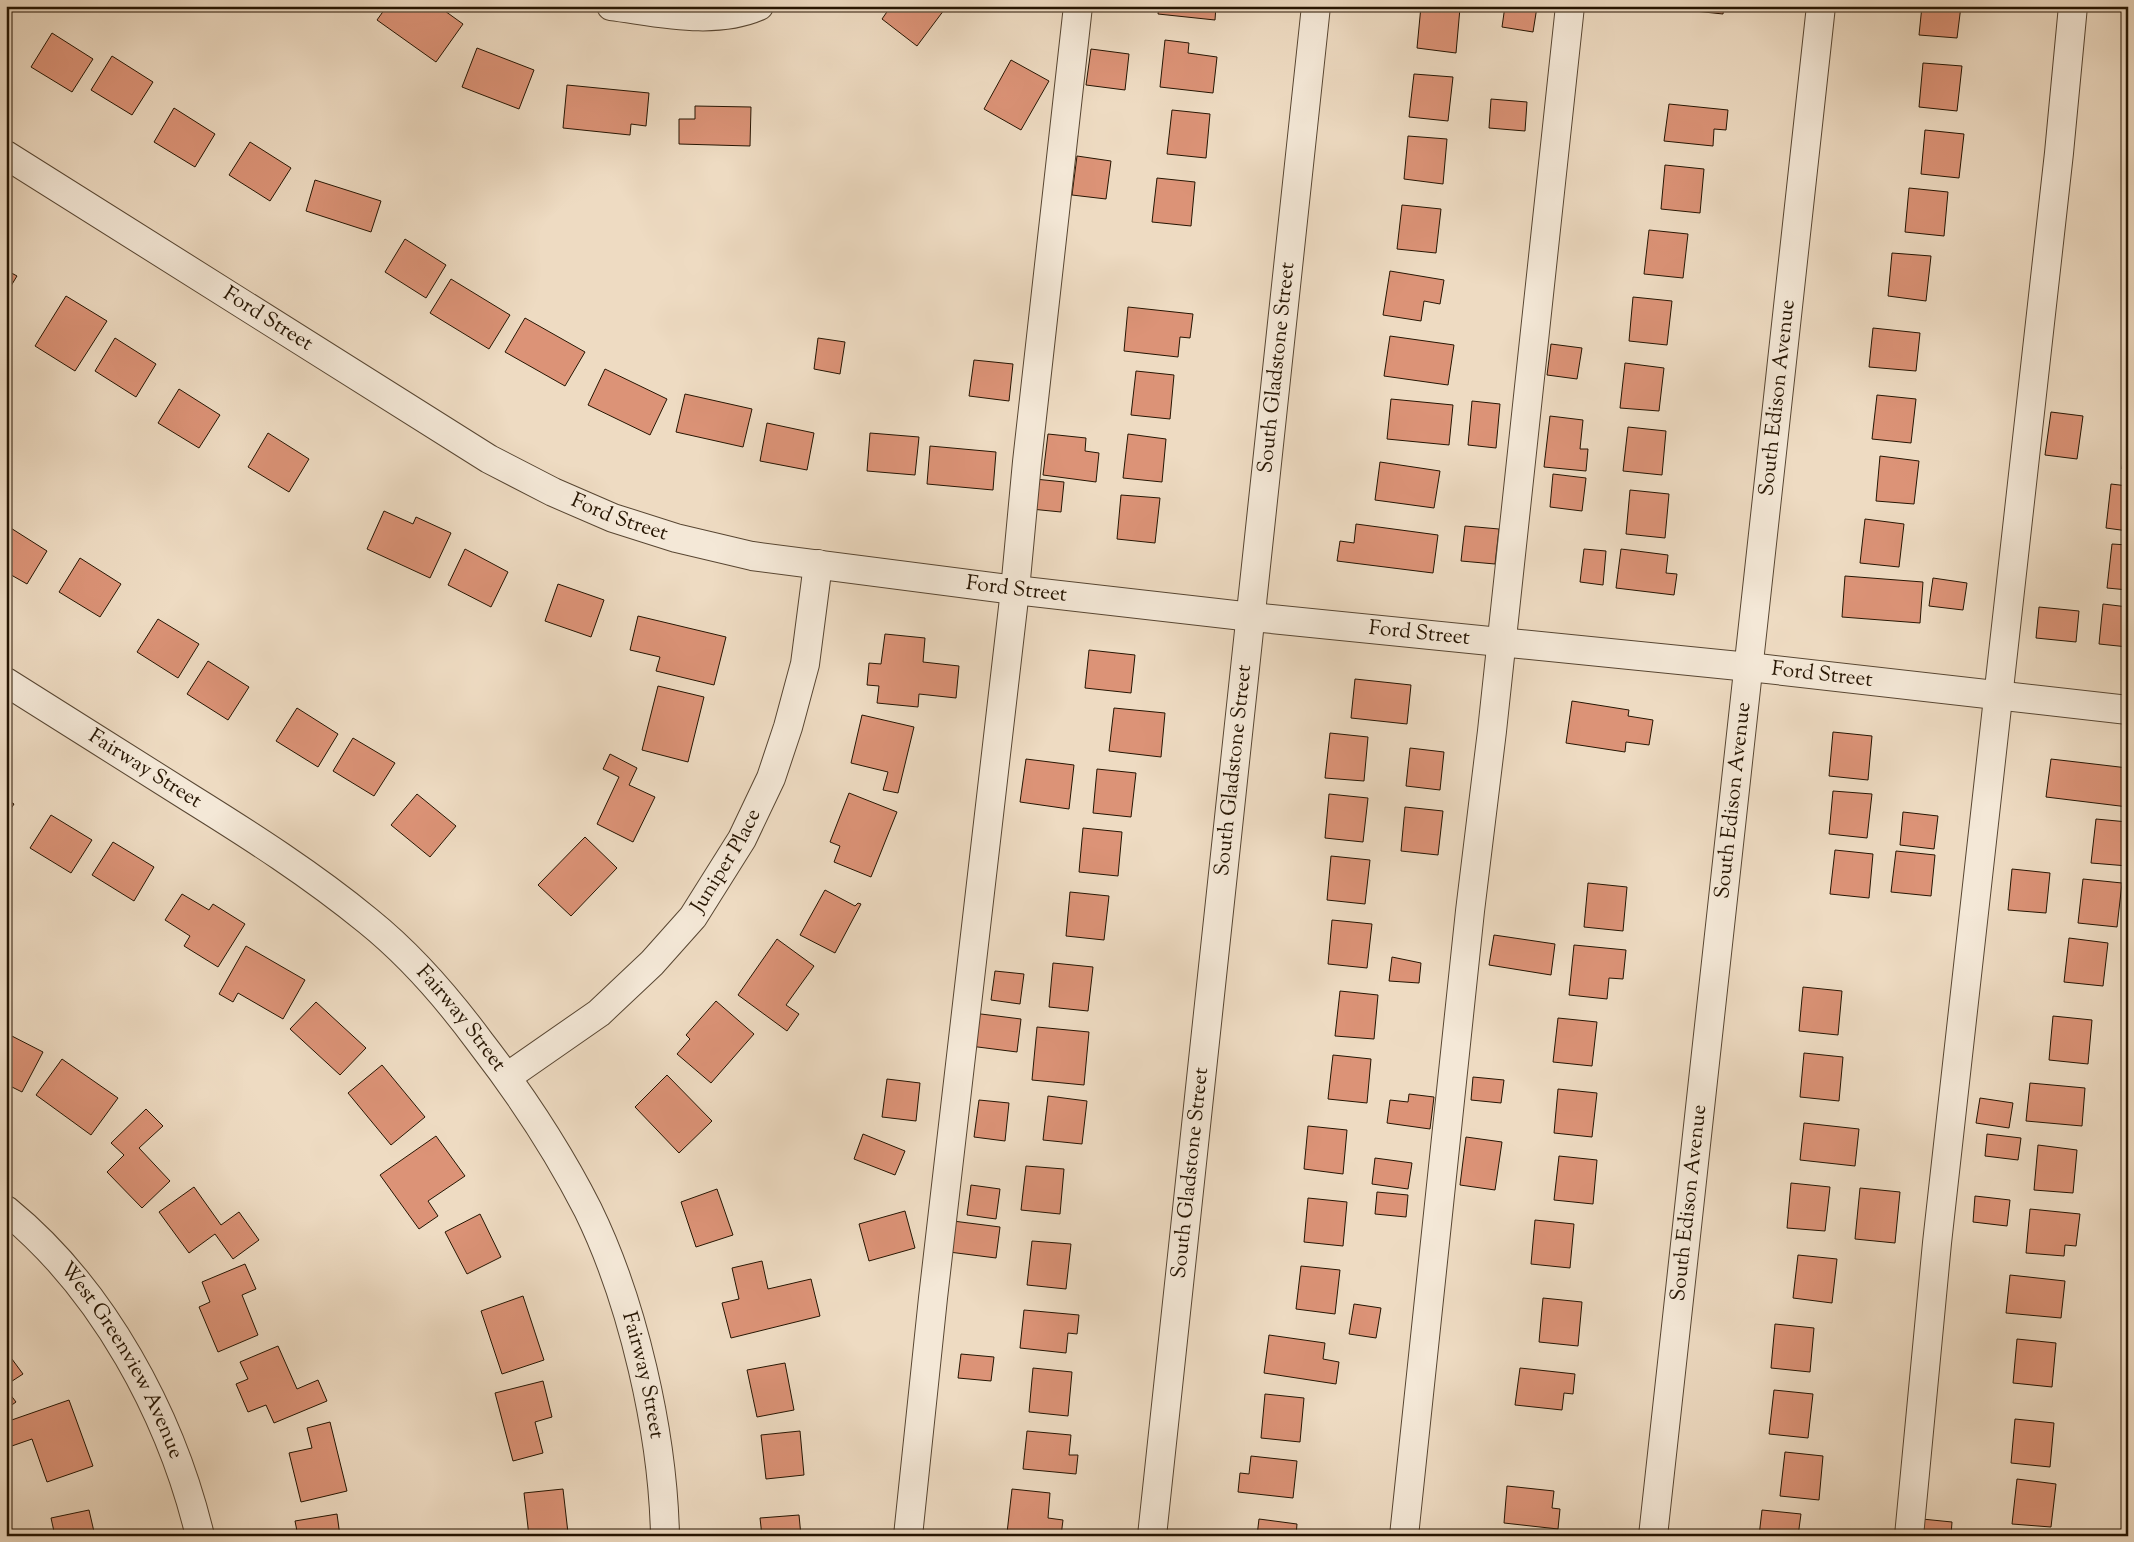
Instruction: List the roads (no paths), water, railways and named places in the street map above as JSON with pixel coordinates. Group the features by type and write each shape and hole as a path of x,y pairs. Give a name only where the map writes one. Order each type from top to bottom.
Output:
{"street":[{"path":"611,6 683,16 721,15 759,6"},
{"path":"908,1536 933,1298 1015,590 1027,462 1078,6"},
{"name":"South Gladstone Street","path":"1152,1536 1316,6"},
{"path":"1404,1536 1470,911 1570,6"},
{"name":"South Edison Avenue","path":"1653,1536 1821,6"},
{"path":"1909,1536 1937,1243 2000,696 2059,153 2073,6"},
{"name":"Ford Street","path":"6,155 489,459 553,492 613,518 676,538 752,556 1015,590 1252,617 1749,667 2128,710"},
{"name":"Juniper Place","path":"507,1077 599,1013 652,963 693,918 742,839 771,778 788,727 804,664 818,564"},
{"name":"Fairway Street","path":"6,682 309,875 371,922 456,1010 531,1112 587,1210 612,1265 632,1330 647,1392 658,1452 666,1536"},
{"name":"West Greenview Avenue","path":"6,1210 28,1228 69,1272 114,1333 148,1393 176,1456 200,1536"}]}
